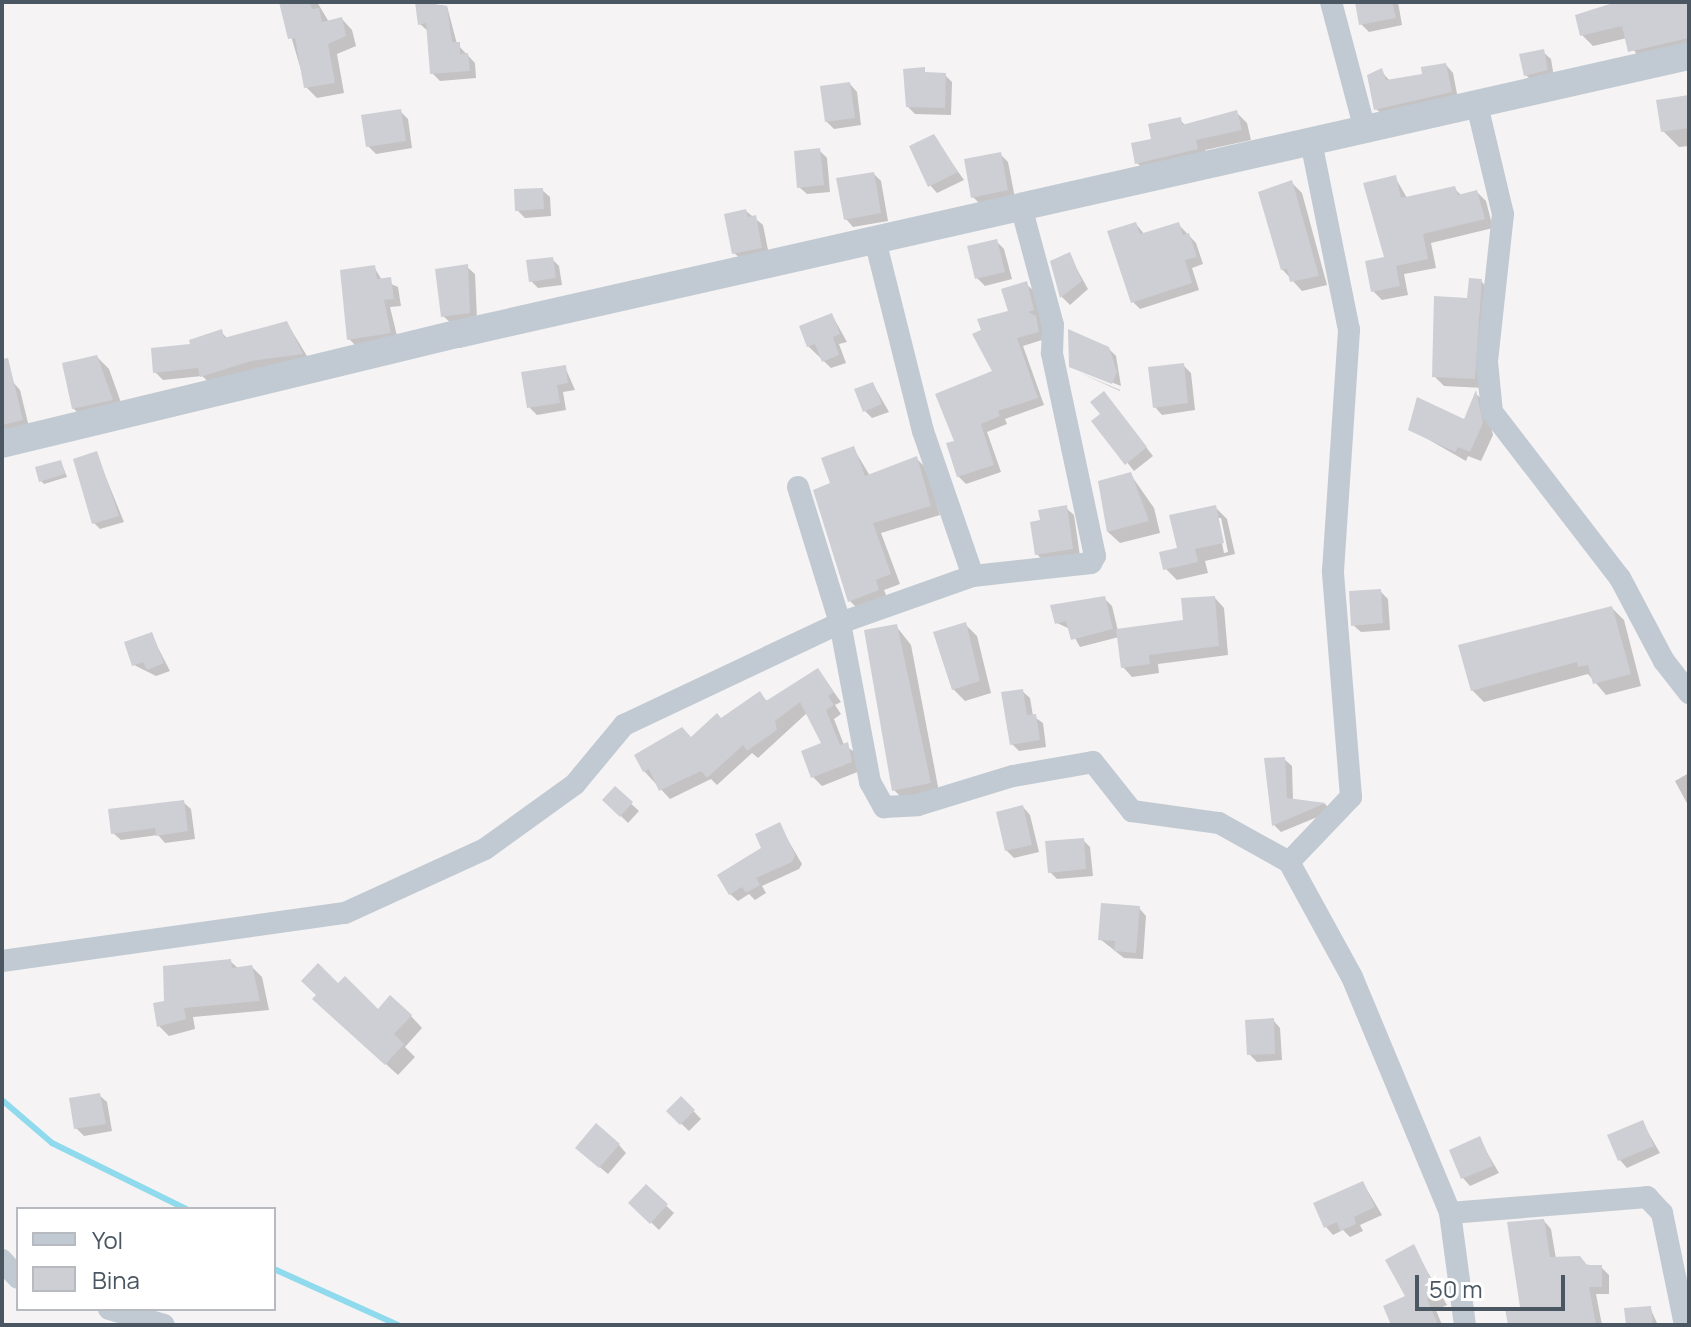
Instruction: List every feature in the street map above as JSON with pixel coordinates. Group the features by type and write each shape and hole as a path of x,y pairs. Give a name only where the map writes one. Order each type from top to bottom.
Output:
{"street":[{"path":"1331,2 1365,130"},
{"path":"2,444 1021,206 1689,56"},
{"path":"1477,105 1503,214 1487,362 1492,412 1620,578 1664,661 1689,693"},
{"path":"1289,862 1351,797 1333,571 1349,330 1311,142"},
{"path":"2,961 345,913 485,849 575,784 624,725 840,623 973,576 1091,563 1095,556 1052,353 1053,325 1021,206"},
{"path":"875,240 923,431 973,576"},
{"path":"798,487 840,623 870,782 884,807 918,805 1013,776 1093,762 1132,811 1219,823 1289,862 1352,977 1450,1213 1465,1325"},
{"path":"1450,1213 1647,1197 1662,1213 1685,1325"},
{"path":"2,1260 16,1276"},
{"path":"116,1311 164,1325"}],"building":[{"path":"279,2 310,2 312,9 319,8 322,22 342,17 346,36 328,44 335,83 304,88 295,38 288,39"},
{"path":"415,2 447,6 452,42 460,42 460,54 468,53 470,71 430,74 426,23 418,25"},
{"path":"1355,2 1392,2 1396,18 1359,25"},
{"path":"1616,2 1689,2 1689,38 1628,52 1622,26 1580,36 1575,15"},
{"path":"1544,49 1548,70 1524,76 1519,54"},
{"path":"1446,63 1452,92 1374,110 1367,75 1382,68 1386,80 1422,74 1421,67"},
{"path":"925,67 925,72 946,73 945,108 906,107 903,69"},
{"path":"850,82 855,118 825,122 820,86"},
{"path":"1689,95 1689,128 1661,132 1656,100"},
{"path":"401,109 406,141 366,147 361,115"},
{"path":"1237,110 1242,130 1196,140 1198,149 1135,164 1131,143 1151,139 1148,124 1181,117 1182,125"},
{"path":"934,134 958,172 928,187 909,146"},
{"path":"820,148 824,185 797,188 794,151"},
{"path":"1001,152 1008,190 971,198 964,159"},
{"path":"874,172 881,213 844,220 836,178"},
{"path":"1396,175 1401,198 1455,186 1458,195 1477,190 1485,219 1423,234 1428,259 1396,266 1400,286 1371,292 1365,261 1384,257 1363,183"},
{"path":"1292,180 1319,276 1290,282 1287,269 1281,270 1258,192"},
{"path":"543,188 544,209 515,211 514,189"},
{"path":"746,209 748,217 756,215 762,248 732,254 724,214"},
{"path":"1136,222 1140,234 1179,222 1183,235 1189,233 1197,257 1185,260 1192,283 1131,303 1107,231"},
{"path":"997,239 1005,272 975,279 967,246"},
{"path":"1070,252 1082,281 1060,298 1050,261"},
{"path":"553,257 556,278 529,282 526,260"},
{"path":"468,264 470,313 441,317 435,269"},
{"path":"375,265 377,279 391,277 394,299 384,300 391,333 347,340 340,270"},
{"path":"1469,278 1482,279 1475,379 1432,377 1434,296 1467,298"},
{"path":"1027,281 1034,310 1028,312 1036,316 1039,332 1017,338 1038,398 998,411 1000,416 981,424 994,465 957,477 946,443 954,441 935,394 992,371 972,334 981,330 977,319 1008,311 1001,289"},
{"path":"832,313 840,334 833,337 839,355 822,362 815,344 807,347 799,326"},
{"path":"287,321 303,354 251,361 200,377 198,368 153,373 151,348 190,344 189,340 222,329 224,338"},
{"path":"1068,329 1109,347 1117,372 1112,384 1069,367"},
{"path":"97,355 113,400 72,409 62,363"},
{"path":"8,358 23,420 2,425 2,359"},
{"path":"1184,363 1188,403 1153,408 1148,367"},
{"path":"566,365 568,383 557,385 560,403 527,408 521,372"},
{"path":"873,382 882,404 863,412 854,389"},
{"path":"1476,390 1483,423 1470,452 1458,447 1455,452 1408,430 1417,397 1464,419"},
{"path":"1104,391 1147,447 1125,465 1091,421 1100,414 1090,402"},
{"path":"854,446 865,476 917,456 931,506 873,523 891,574 876,580 879,590 848,602 813,490 830,483 821,458"},
{"path":"97,451 119,516 92,524 73,459"},
{"path":"61,460 65,474 39,482 35,467"},
{"path":"1131,472 1149,521 1107,532 1098,481"},
{"path":"1067,505 1073,549 1035,555 1030,522 1040,520 1038,510"},
{"path":"1216,505 1224,543 1195,549 1198,562 1163,570 1159,552 1177,548 1169,515"},
{"path":"1381,589 1383,623 1351,626 1349,591"},
{"path":"1105,596 1113,629 1071,640 1066,621 1055,624 1050,605"},
{"path":"1215,596 1219,646 1149,655 1150,664 1121,668 1116,629 1183,620 1181,598"},
{"path":"1612,606 1631,674 1593,684 1588,665 1578,667 1577,662 1471,691 1458,645"},
{"path":"966,622 980,681 952,690 933,632"},
{"path":"897,624 931,783 892,791 864,630"},
{"path":"152,632 164,663 147,670 143,662 132,666 124,642"},
{"path":"818,668 834,692 828,696 834,705 826,710 840,745 848,742 852,762 811,778 801,751 821,743 800,702 775,721 777,730 747,751 743,745 707,778 701,771 659,791 649,769 643,772 634,755 682,727 691,737 717,713 721,718 760,691 766,701"},
{"path":"1023,689 1027,715 1036,714 1040,740 1010,745 1001,692"},
{"path":"1285,757 1287,798 1326,803 1272,826 1264,758"},
{"path":"615,786 633,802 620,817 602,800"},
{"path":"184,800 188,831 156,836 155,828 111,834 108,809"},
{"path":"1023,805 1032,845 1005,851 996,812"},
{"path":"780,822 795,855 792,862 756,878 760,885 746,893 742,887 729,895 717,875 761,848 755,834"},
{"path":"1084,838 1086,869 1048,873 1045,841"},
{"path":"1101,903 1140,906 1136,953 1114,951 1115,941 1098,940"},
{"path":"231,959 232,968 252,965 260,1001 184,1008 186,1019 157,1027 153,1003 164,1001 163,966"},
{"path":"318,963 338,983 345,976 378,1009 390,995 412,1015 394,1034 404,1044 385,1065 312,999 316,995 301,981"},
{"path":"1274,1018 1275,1054 1247,1055 1245,1020"},
{"path":"100,1093 106,1124 74,1129 69,1098"},
{"path":"681,1096 695,1110 680,1125 666,1111"},
{"path":"1643,1120 1654,1146 1618,1161 1607,1135"},
{"path":"596,1123 620,1144 599,1168 575,1148"},
{"path":"1480,1136 1493,1166 1461,1179 1449,1150"},
{"path":"1363,1181 1375,1207 1354,1217 1356,1224 1340,1231 1337,1222 1324,1228 1313,1203"},
{"path":"646,1184 668,1204 650,1224 628,1203"},
{"path":"1544,1219 1550,1257 1580,1256 1587,1265 1602,1265 1602,1287 1589,1287 1596,1325 1508,1325 1505,1309 1520,1307 1507,1222"},
{"path":"1414,1244 1438,1294 1427,1299 1438,1325 1391,1325 1383,1306 1405,1296 1385,1260"},
{"path":"1651,1306 1653,1325 1626,1325 1624,1308"}],"waterway":[{"path":"2,1100 52,1143 182,1207"},
{"path":"276,1270 398,1325"}]}
